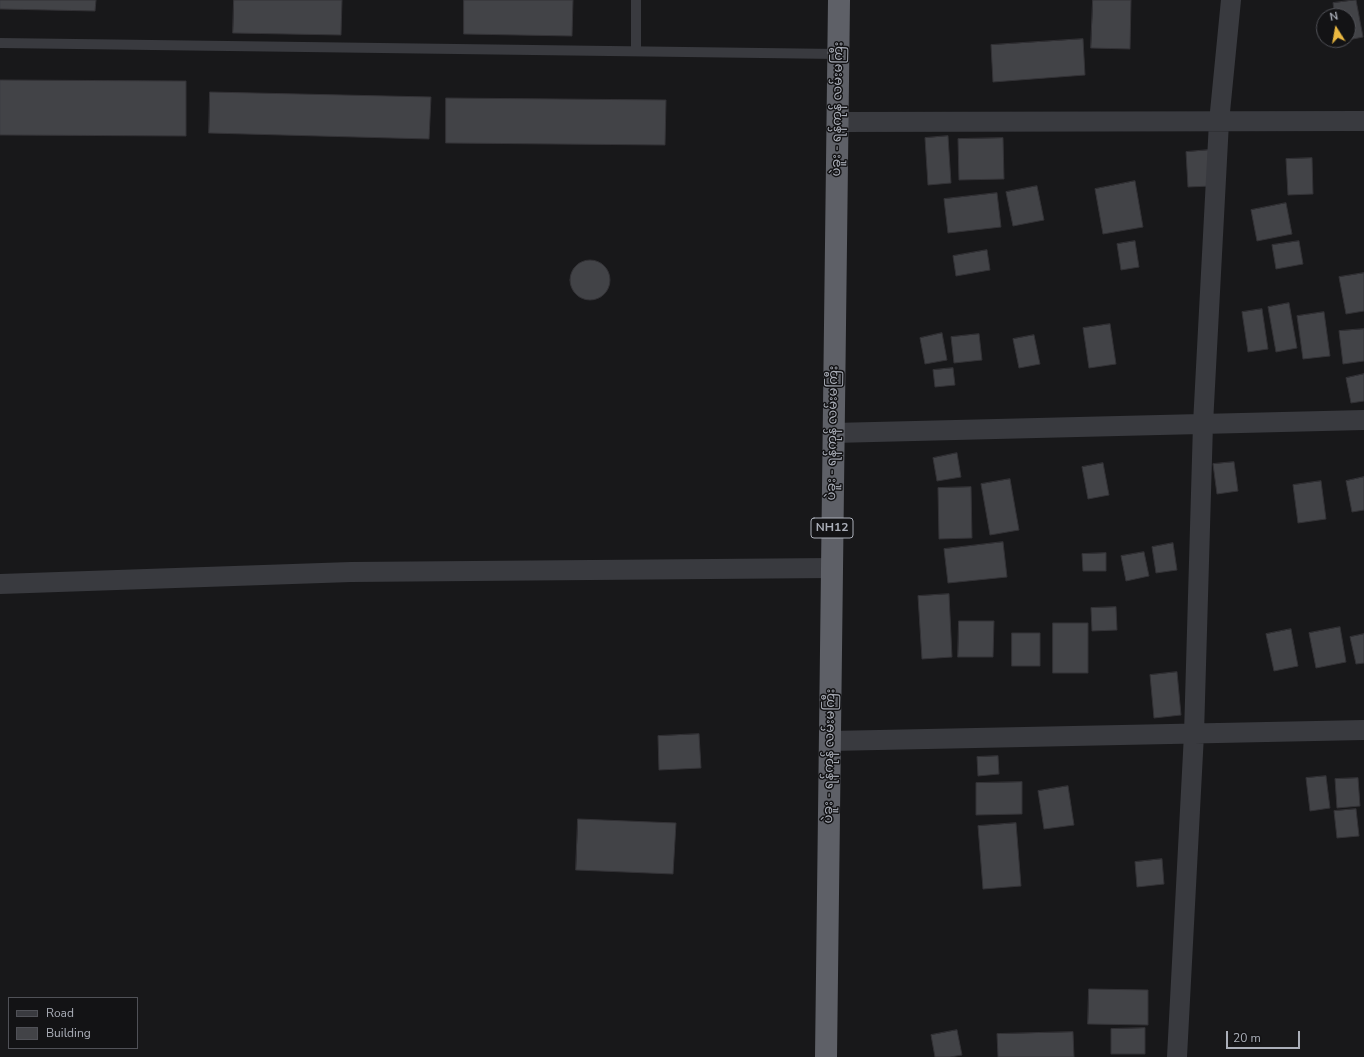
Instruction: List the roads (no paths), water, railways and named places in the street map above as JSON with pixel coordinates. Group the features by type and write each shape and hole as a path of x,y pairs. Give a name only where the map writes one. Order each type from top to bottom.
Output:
{"highway":[{"name":"ပဲခူး - ရန်ကုန် လမ်းမကြီး","path":"826,1057 839,0"}],"street":[{"path":"1177,1057 1194,734 1204,424 1219,122 1231,0"},
{"path":"837,122 1364,122"},
{"path":"833,434 1364,420"},
{"path":"0,584 352,572 832,568"},
{"path":"830,741 1364,730"}],"lane":[{"path":"636,0 636,51"},
{"path":"0,43 838,54"}]}
